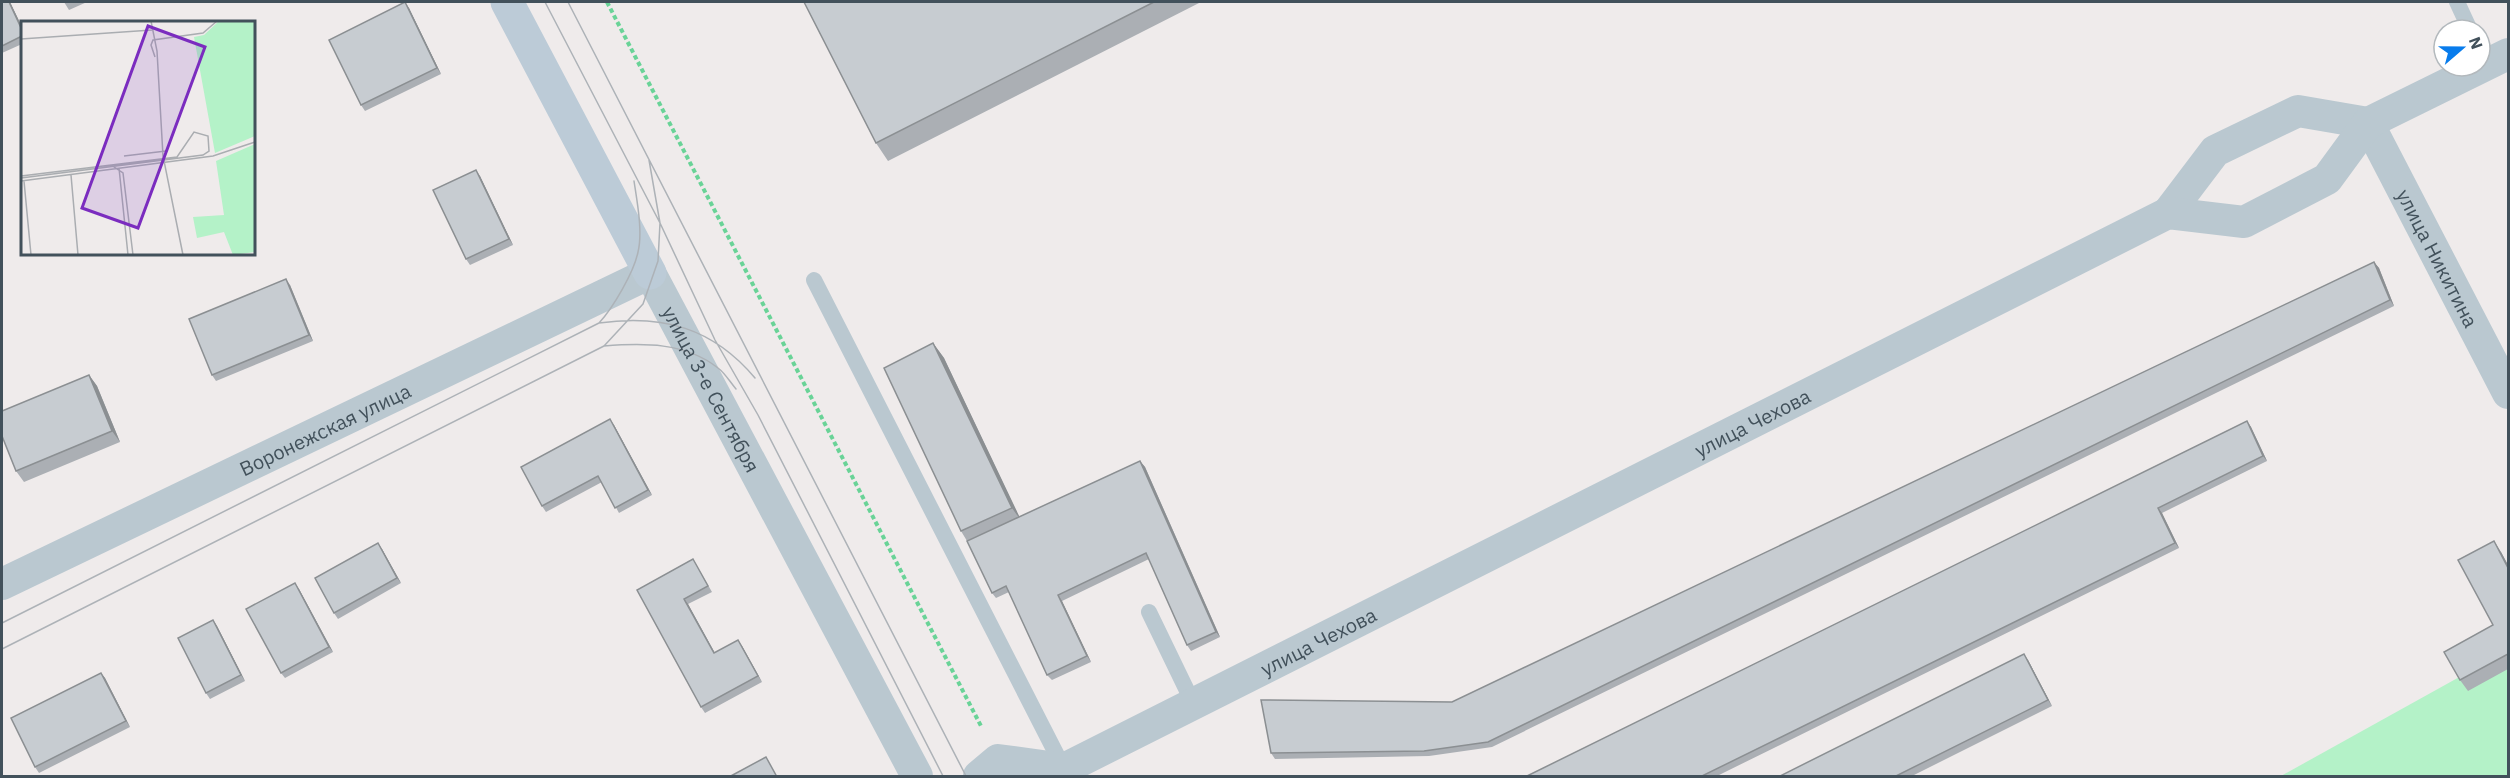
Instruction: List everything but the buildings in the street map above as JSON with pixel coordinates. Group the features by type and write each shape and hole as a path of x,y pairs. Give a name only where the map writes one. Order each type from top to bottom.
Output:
{"street":[{"name":"улица 3-е Сентября","path":"507,2 917,777"},
{"path":"2168,213 2244,222 2327,179 2368,123 2452,78"},
{"path":"2168,213 2215,151 2298,111 2368,123"},
{"name":"улица Никитина","path":"2368,123 2508,393"},
{"name":"улица Чехова","path":"1064,769 2168,213"},
{"name":"Воронежская улица","path":"2,584 650,273"},
{"path":"989,768 1064,769"}],"lane":[{"path":"2457,2 2464,18"},
{"path":"814,280 1064,769"},
{"path":"1149,612 1193,704"}],"path":[{"path":"607,2 989,768"}],"green space":[{"path":"2508,650 2508,776 2281,776"}],"tram line":[{"path":"545,2 660,223 715,340 758,415 943,776"},
{"path":"568,2 966,776"},
{"path":"2,649 604,346 643,304 658,261 660,223 649,160"},
{"path":"2,623 599,323 622,289 638,252 640,226 634,181"},
{"path":"599,323 644,321 685,328 722,347 755,378"},
{"path":"604,346 663,346 692,353 721,370 736,389"}]}
